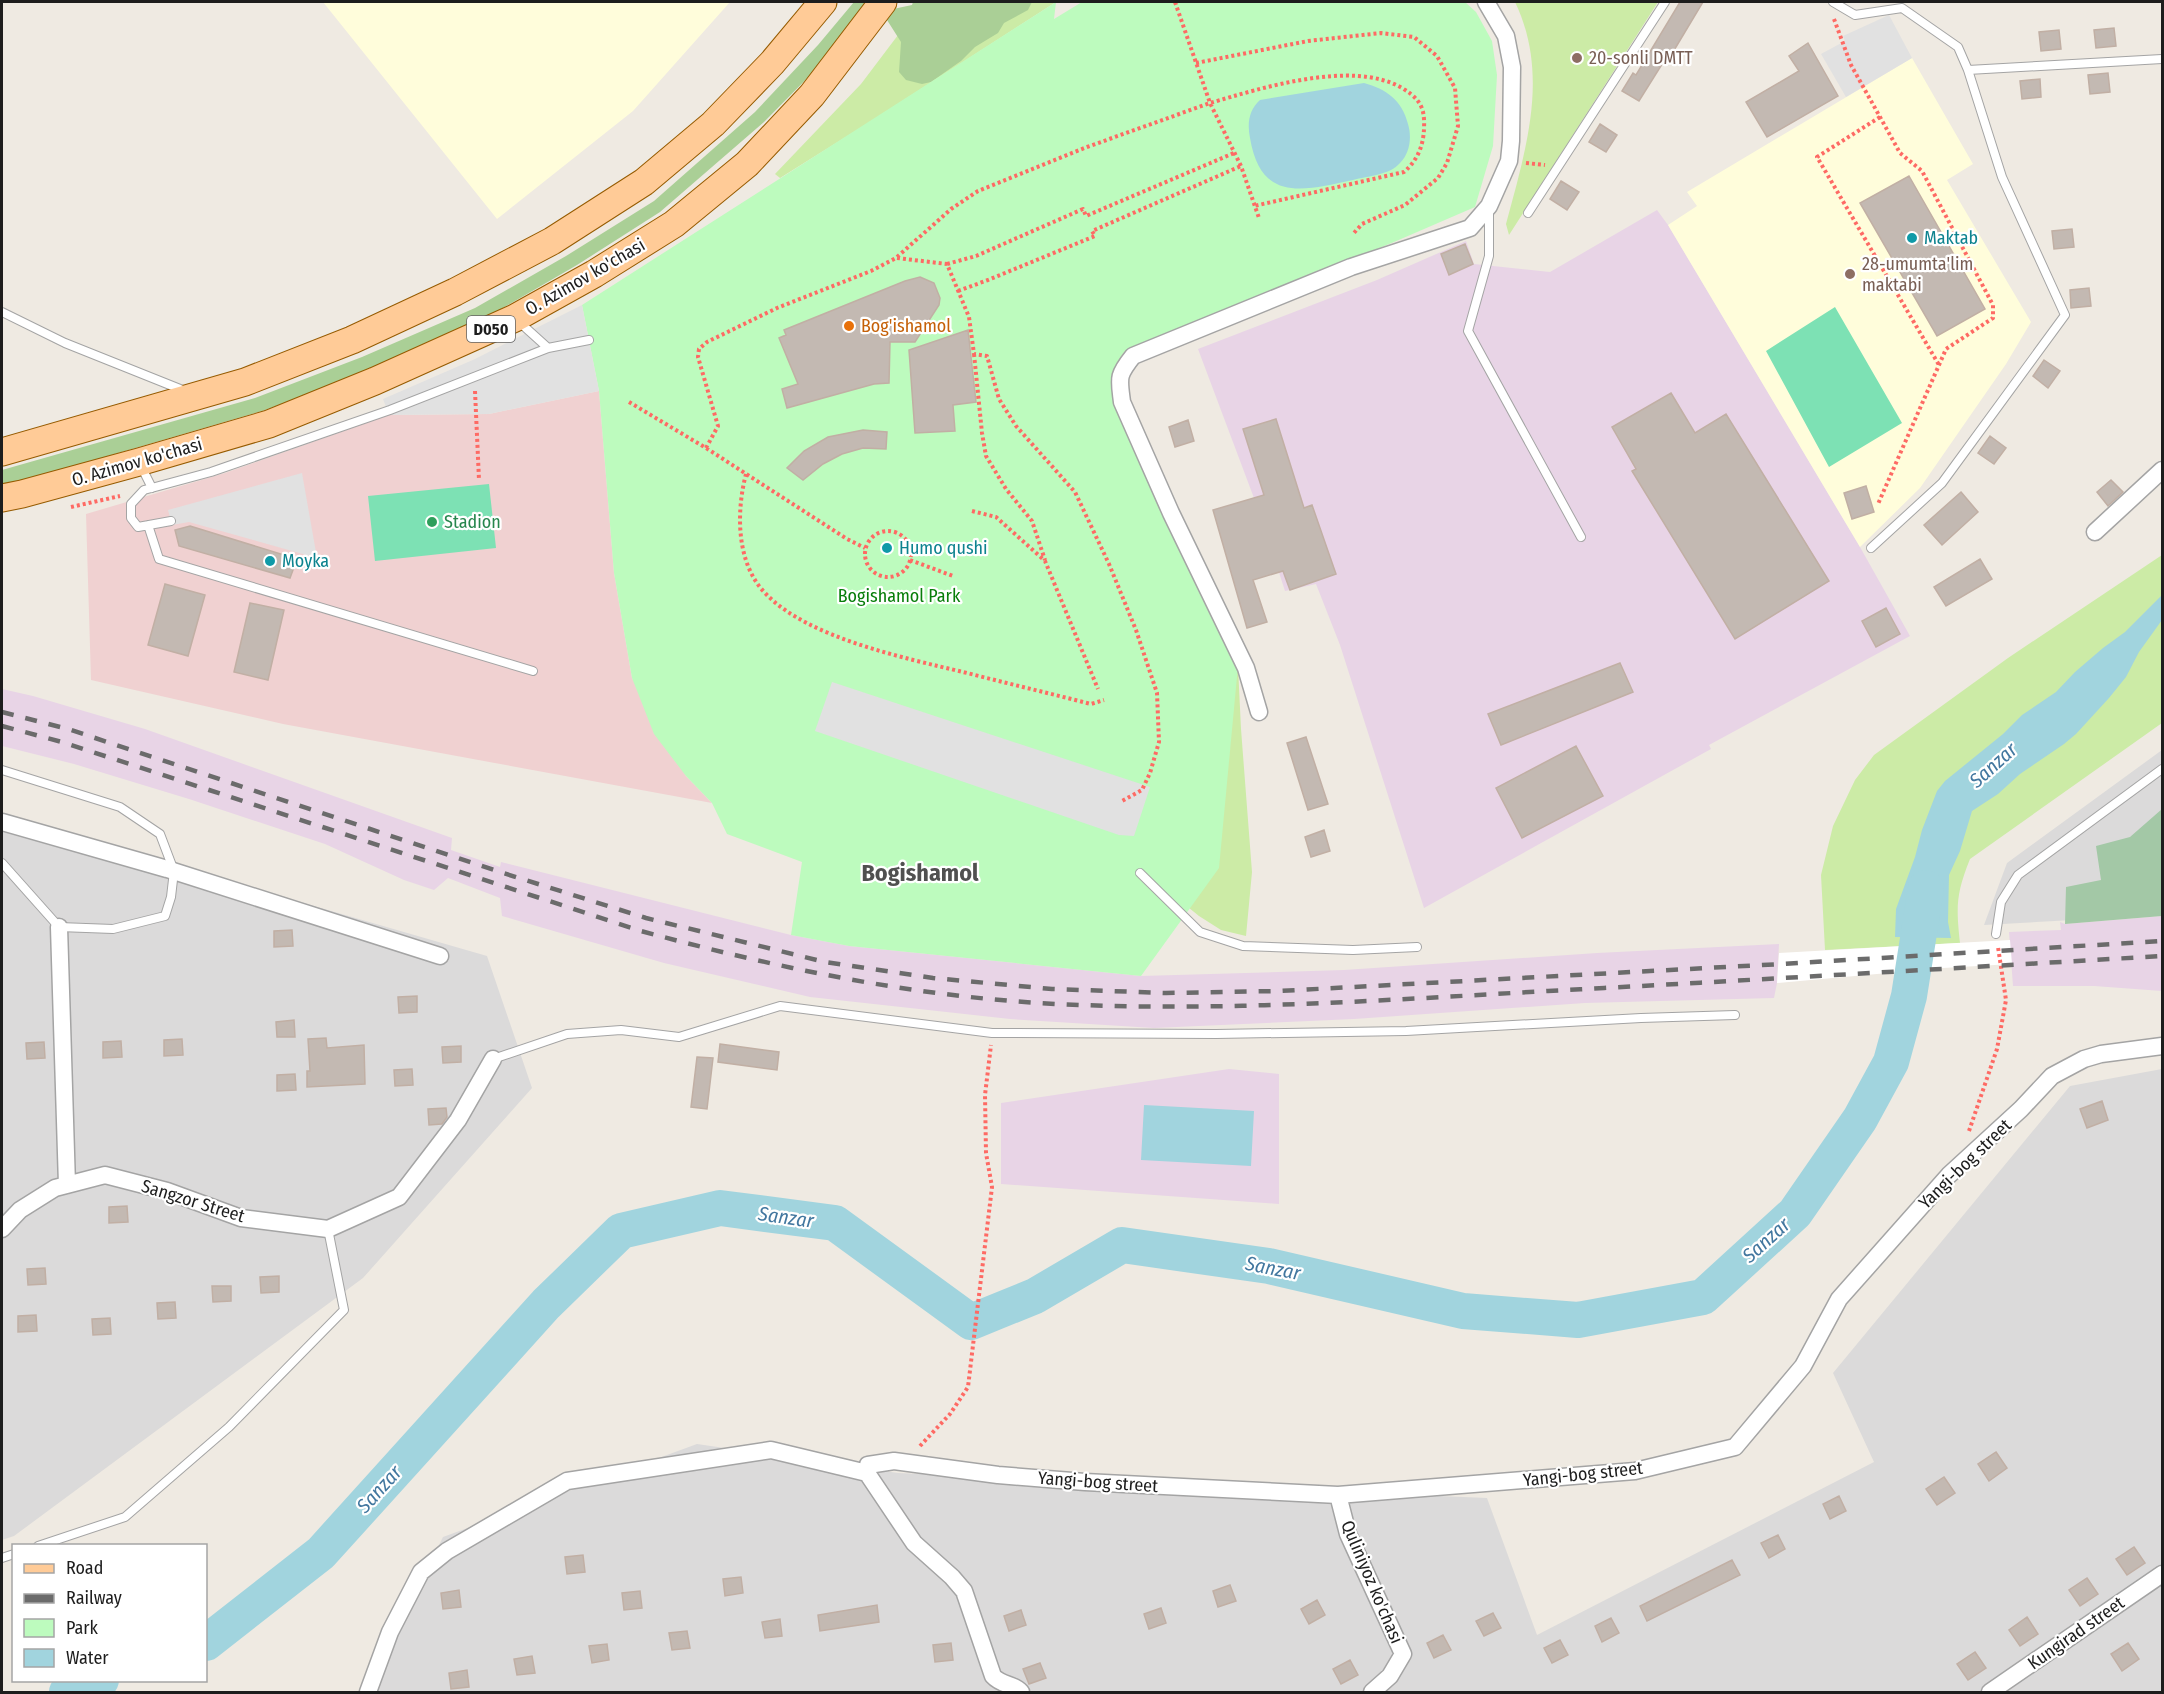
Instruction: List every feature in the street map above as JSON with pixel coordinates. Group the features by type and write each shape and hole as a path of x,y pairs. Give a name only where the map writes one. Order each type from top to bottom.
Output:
{"main road":[{"name":"D050","path":"2,452 245,382 352,340 455,292 552,241 644,182 713,124 772,63 823,2"},
{"name":"O. Azimov ko'chasi","path":"2,498 139,462 269,424 375,381 515,318 594,274 674,224 747,164 812,95 883,2"}],"street":[{"path":"1259,712 1246,668 1122,402 1120,371 1133,356 1351,267 1470,228 1489,206 1509,160 1511,141 1512,67 1506,36 1486,2"},
{"path":"2095,532 2163,470"},
{"path":"2,822 174,871 441,956"},
{"path":"59,927 67,1185"},
{"name":"Yangi-bog street","path":"867,1473 868,1465 880,1462 905,1462 1009,1476 1338,1495 1635,1471 1735,1447 1803,1366 1839,1299 1948,1175 2021,1109 2052,1076 2084,1059 2101,1054 2163,1046"},
{"path":"328,1229 399,1197 458,1120 493,1059"},
{"name":"Sangzor Street","path":"2,1229 20,1210 55,1188 105,1176 167,1191 241,1218 328,1229"},
{"path":"368,1692 390,1632 421,1572 447,1551 567,1481 771,1450 867,1473 914,1543 964,1591 993,1676 999,1682 1015,1686 1021,1692"},
{"name":"Quliniyoz ko'chasi","path":"1338,1495 1348,1534 1403,1654 1390,1676 1372,1692"},
{"name":"Kungirad street","path":"1990,1692 2163,1574"}],"lane":[{"path":"1528,213 1665,2"},
{"path":"1833,6 1856,15 1903,5 1958,47 1968,70 2002,177 2065,315 1942,483 1870,548"},
{"path":"1968,70 2163,59"},
{"path":"1489,206 1489,256 1468,331 1581,537"},
{"path":"2,312 65,343 196,396"},
{"path":"515,318 521,326 548,348"},
{"path":"171,521 138,527 131,518 131,504 144,490 211,472 299,442 474,378 548,348 589,340"},
{"path":"139,462 152,488"},
{"path":"148,525 159,559 533,671"},
{"path":"1996,934 2001,902 2018,875 2163,769"},
{"path":"2,770 120,807 160,834 174,871 171,897 165,916 113,929 59,927 2,863"},
{"path":"1140,873 1200,932 1243,946 1353,950 1417,947"},
{"path":"493,1059 567,1034 621,1030 679,1037 780,1005 992,1033 1216,1034 1406,1031 1735,1015"},
{"path":"41,1544 125,1517 229,1427 344,1310 328,1229"}],"path":[{"path":"1175,2 1210,104 1241,166 1259,218"},
{"path":"1833,6 1834,19 1851,65 1900,153 1922,171 1993,305 1993,318 1946,349 1878,504"},
{"path":"1196,63 1308,41 1381,33 1414,37 1437,56 1455,88 1458,126 1447,163 1438,178 1405,205 1362,224 1353,234"},
{"path":"706,448 718,426 698,357 699,349 707,342 777,308 871,271 896,258 951,209 978,191 1087,147 1262,88 1323,77 1358,75 1395,84 1413,95 1423,108 1425,128 1421,147 1415,162 1404,172 1254,206"},
{"path":"1880,117 1817,157 1939,364"},
{"path":"896,258 947,264 976,256 1083,209 1086,216 1234,153"},
{"path":"1509,160 1558,167"},
{"path":"958,291 1095,236 1092,231 1241,166"},
{"path":"947,264 969,317 986,456 1006,489 1032,521 1045,561 1098,689"},
{"path":"974,354 987,356 999,399 1016,426 1075,492 1136,630 1157,693 1159,742 1150,773 1142,790 1122,801"},
{"path":"474,378 479,480"},
{"path":"629,402 706,448 847,539 865,548"},
{"path":"746,474 740,498 741,534 746,563 753,578 765,594 791,615 833,634 891,655 1091,704 1104,700"},
{"path":"972,511 996,517 1045,561"},
{"path":"890,530 897,532 909,543 910,560 907,567 894,576 878,575 867,564 865,548 874,535 890,530"},
{"path":"910,560 953,576"},
{"path":"1966,1138 1997,1050 2006,1000 1996,934"},
{"path":"905,1462 950,1414 968,1387 992,1187 986,1154 985,1095 992,1033"}],"shaded area":[{"path":"323,2 730,2 633,111 497,219"},
{"path":"1889,15 1912,58 1846,97 1821,54 1845,41 1843,36"},
{"name":"28-umumta'lim maktabi","path":"1912,58 1973,164 1947,180 2031,322 2006,364 1920,488 1860,547 1668,225 1697,206 1687,192"},
{"path":"1657,210 1860,547 1910,636 1709,745 1711,749 1424,908 1340,645 1316,584 1285,591 1260,514 1198,349 1377,280 1466,241 1474,264 1550,272"},
{"path":"582,305 599,391 489,414 389,415 383,399 475,359"},
{"path":"599,391 614,573 632,678 686,776 712,803 283,724 91,680 86,514 225,473 389,415 489,414"},
{"path":"302,473 317,558 189,522 172,525 168,510"},
{"path":"832,682 1150,787 1134,836 1119,835 815,731"},
{"path":"2,689 145,729 452,838 451,850 500,867 501,862 791,935 849,946 1141,976 1344,970 1597,953 1779,944 1777,983 1774,998 1585,1003 1354,1019 1154,1028 1010,1019 810,997 664,963 502,916 500,898 448,878 434,890 404,880 325,844 74,764 2,746"},
{"path":"2162,750 2162,915 1984,925 2007,863"},
{"path":"2,816 487,956 532,1088 363,1278 14,1536 2,1540"},
{"path":"2162,916 2162,991 2094,986 2013,986 2009,932 2061,930 2060,922 2065,924"},
{"path":"1229,1069 1279,1074 1279,1204 1001,1184 1001,1103"},
{"path":"2162,1069 2162,1692 367,1692 443,1537 697,1444 898,1473 1487,1498 1537,1635 1874,1462 1833,1373 2070,1086"}],"green space":[{"path":"854,2 870,2 828,57 764,122 660,212 577,265 482,320 369,372 262,411 2,487 2,470 255,398 362,357 475,308 566,256 654,201 755,112 818,45"},
{"path":"913,2 1032,2 1028,10 1004,23 998,33 975,47 961,61 931,82 922,84 906,80 899,72 901,42 886,16 893,9 912,5"},
{"path":"923,2 1056,2 780,178 775,174 861,84"},
{"name":"Bogishamol Park","path":"1056,2 1054,19 1082,2 1465,2 1476,12 1492,41 1497,75 1493,146 1475,207 1124,352 1113,371 1112,389 1116,405 1238,666 1219,868 1141,976 849,946 791,935 802,862 727,834 712,803 686,776 654,734 632,678 614,573 599,391 582,305"},
{"path":"1515,2 1658,2 1509,235 1506,224 1527,140 1533,85 1531,57 1525,29"},
{"path":"1835,307 1902,423 1829,467 1766,351"},
{"path":"1082,334 1124,352 1115,366 1112,377 1116,405 1238,666 1252,872 1246,936 1221,930 1173,895"},
{"name":"Stadion","path":"489,484 496,548 375,561 368,496"},
{"path":"2162,555 2162,723 1970,859 1958,900 1960,943 1825,950 1821,875 1833,826 1855,780 1874,755 2008,658"},
{"path":"2162,809 2162,916 2065,924 2066,887 2101,880 2096,846 2130,837"}],"water":[{"path":"1364,83 1386,92 1402,108 1410,139 1406,155 1396,167 1385,173 1302,189 1288,188 1275,183 1264,174 1256,159 1249,127 1251,112 1260,100"},
{"path":"2162,595 2162,620 2139,652 2126,677 2109,698 2064,744 1972,811 1960,851 1949,875 1948,922 1951,938 1895,937 1896,909 1937,791 1945,781 2003,734 2022,715 2056,692 2075,672 2125,632"},
{"path":"1144,1105 1254,1111 1251,1166 1141,1160"}],"pier":[{"path":"2010,940 2012,964 1777,983 1779,953"}],"building":[{"path":"1680,2 1703,2 1667,62 1664,61 1639,101 1622,91 1633,73 1636,75"},
{"path":"2114,28 2116,46 2096,48 2094,30"},
{"path":"2059,30 2061,49 2041,51 2039,32"},
{"path":"1808,43 1838,96 1767,137 1746,102 1799,71 1789,56"},
{"path":"2108,73 2110,92 2090,94 2088,75"},
{"path":"2040,79 2041,97 2022,99 2020,81"},
{"path":"1600,124 1617,135 1606,152 1589,142"},
{"name":"Maktab","path":"1909,176 1985,309 1937,336 1860,203"},
{"path":"1561,181 1579,192 1567,210 1550,199"},
{"path":"2072,229 2074,247 2054,249 2052,231"},
{"path":"1465,244 1473,264 1449,275 1441,254"},
{"path":"920,277 934,283 940,298 939,305 915,342 890,342 889,383 874,384 787,408 782,389 798,384 779,338 786,335 784,330"},
{"path":"2089,288 2091,306 2071,308 2070,290"},
{"path":"968,330 976,402 953,405 955,431 915,433 909,350"},
{"path":"2044,360 2060,371 2048,388 2033,376"},
{"path":"1671,393 1695,433 1726,414 1829,581 1735,639 1632,471 1636,469 1612,427"},
{"path":"1276,419 1304,508 1312,505 1336,574 1290,590 1283,571 1253,580 1267,622 1247,628 1213,510 1264,495 1243,429"},
{"path":"1188,420 1194,441 1175,447 1169,427"},
{"path":"863,430 887,432 886,449 863,448 842,454 823,464 803,480 787,468 804,451 828,437"},
{"path":"1990,436 2006,448 1994,464 1978,453"},
{"path":"2111,480 2123,492 2108,506 2097,492"},
{"path":"1866,486 1874,512 1852,519 1844,493"},
{"path":"1961,492 1978,512 1942,545 1924,525"},
{"path":"190,526 297,559 290,578 179,546 175,530"},
{"path":"1980,559 1992,579 1946,606 1934,587"},
{"path":"165,584 205,595 188,656 148,645"},
{"path":"250,603 284,610 268,680 234,672"},
{"path":"1886,608 1900,634 1876,647 1862,621"},
{"path":"1620,663 1633,692 1501,745 1488,714"},
{"path":"1306,737 1328,804 1308,810 1287,743"},
{"path":"1576,746 1603,796 1522,838 1496,788"},
{"path":"1324,830 1330,851 1311,857 1305,837"},
{"path":"292,930 293,946 274,947 274,931"},
{"path":"417,996 417,1012 399,1013 398,997"},
{"path":"294,1020 295,1037 277,1037 276,1022"},
{"path":"326,1038 327,1048 364,1045 365,1084 307,1087 307,1071 310,1071 308,1039"},
{"path":"182,1039 183,1055 164,1056 164,1040"},
{"path":"121,1041 122,1057 103,1058 103,1042"},
{"path":"44,1042 45,1058 27,1059 26,1043"},
{"path":"720,1044 779,1052 777,1070 718,1062"},
{"path":"461,1046 461,1062 443,1063 442,1047"},
{"path":"697,1057 713,1058 707,1109 691,1107"},
{"path":"412,1069 413,1085 395,1086 394,1070"},
{"path":"295,1074 296,1090 277,1091 277,1075"},
{"path":"2102,1101 2108,1120 2087,1128 2080,1109"},
{"path":"446,1108 447,1117 442,1124 429,1125 428,1109"},
{"path":"127,1206 128,1222 109,1223 109,1207"},
{"path":"45,1268 46,1284 28,1285 27,1269"},
{"path":"279,1276 279,1292 261,1293 260,1277"},
{"path":"212,1286 231,1286 231,1301 213,1302"},
{"path":"175,1302 176,1318 158,1319 157,1303"},
{"path":"36,1315 37,1331 18,1332 18,1316"},
{"path":"110,1318 111,1334 93,1335 92,1319"},
{"path":"1996,1452 2007,1468 1989,1481 1978,1464"},
{"path":"1944,1477 1955,1493 1937,1505 1926,1489"},
{"path":"1839,1496 1846,1511 1830,1519 1823,1504"},
{"path":"1778,1535 1785,1549 1769,1558 1761,1543"},
{"path":"2134,1547 2145,1563 2127,1575 2116,1559"},
{"path":"583,1555 585,1572 567,1574 565,1557"},
{"path":"1732,1560 1740,1575 1647,1621 1640,1606"},
{"path":"741,1577 743,1593 725,1596 723,1579"},
{"path":"2087,1578 2098,1594 2080,1606 2069,1590"},
{"path":"1230,1585 1236,1601 1218,1607 1213,1591"},
{"path":"459,1590 461,1607 443,1609 441,1593"},
{"path":"640,1591 642,1608 624,1610 622,1593"},
{"path":"1317,1600 1325,1615 1309,1624 1301,1609"},
{"path":"877,1605 879,1622 820,1631 818,1615"},
{"path":"1161,1608 1166,1623 1149,1629 1144,1614"},
{"path":"1021,1610 1026,1625 1009,1631 1004,1616"},
{"path":"1493,1613 1501,1628 1484,1636 1476,1621"},
{"path":"2027,1617 2038,1634 2020,1646 2009,1630"},
{"path":"1611,1618 1619,1633 1602,1642 1595,1626"},
{"path":"780,1619 782,1636 765,1638 762,1622"},
{"path":"687,1631 690,1648 672,1650 669,1633"},
{"path":"1443,1635 1451,1650 1434,1658 1427,1643"},
{"path":"1560,1640 1568,1655 1552,1663 1544,1648"},
{"path":"951,1643 953,1660 935,1662 933,1645"},
{"path":"2128,1643 2139,1659 2122,1671 2111,1654"},
{"path":"607,1644 609,1660 592,1663 589,1646"},
{"path":"1975,1652 1986,1668 1968,1680 1957,1664"},
{"path":"532,1656 535,1673 517,1675 514,1659"},
{"path":"1350,1660 1358,1675 1341,1684 1333,1669"},
{"path":"1040,1663 1046,1678 1029,1684 1023,1669"},
{"path":"467,1670 469,1687 451,1689 449,1673"}],"waterway":[{"name":"Sanzar","path":"207,1642 321,1553 546,1304 621,1231 720,1208 835,1223 971,1322 1035,1296 1122,1245 1269,1266 1463,1311 1578,1320 1703,1297 1795,1213 1860,1119 1891,1062 1909,996 1926,888"},
{"name":"Sanzar","path":"67,1692 95,1682"}],"railway":[{"path":"2,712 68,729 646,918 825,962 933,978 1052,989 1166,993 1279,991 2162,941"},
{"path":"2,726 62,742 641,931 795,969 951,995 1057,1004 1241,1006 1426,998 2162,956"}],"place":[{"name":"20-sonli DMTT","path":"1577,58"},
{"name":"Maktab","path":"1912,238"},
{"name":"28-umumta'lim maktabi","path":"1850,274"},
{"name":"Bog'ishamol","path":"849,326"},
{"name":"Stadion","path":"432,522"},
{"name":"Humo qushi","path":"887,548"},
{"name":"Moyka","path":"270,561"}],"district":[{"name":"Bogishamol","path":"920,873"}]}
